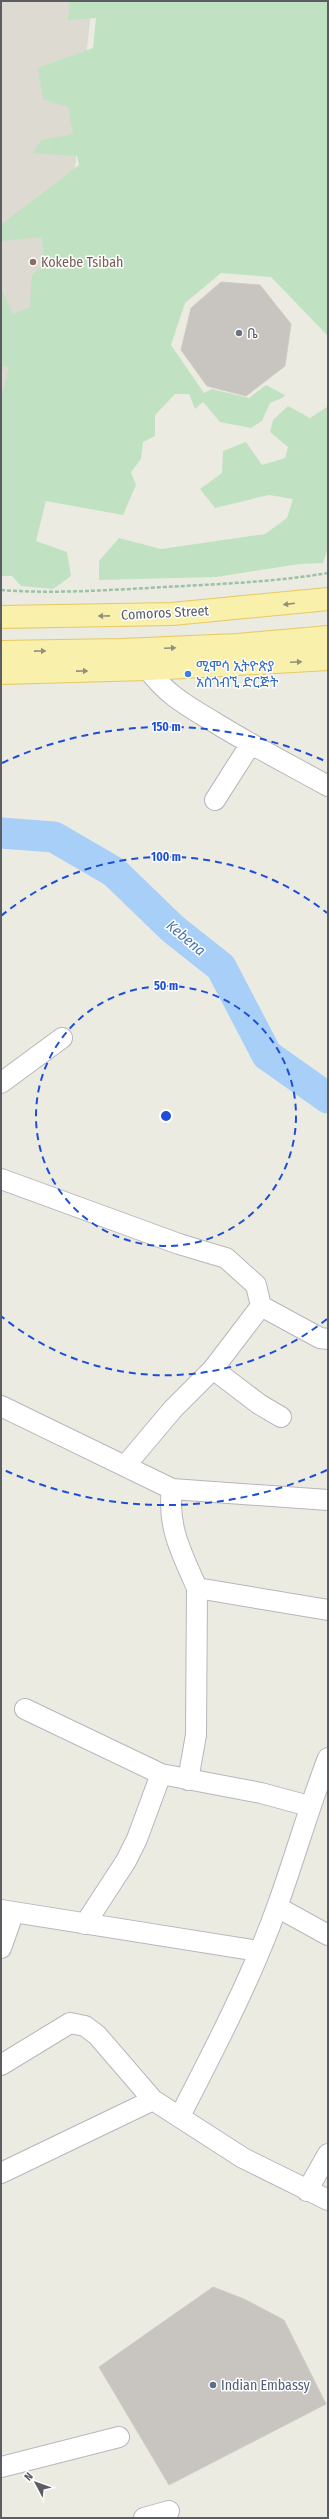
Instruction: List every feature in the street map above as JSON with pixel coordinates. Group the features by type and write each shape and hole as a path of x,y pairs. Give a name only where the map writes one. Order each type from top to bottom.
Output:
{"main road":[{"name":"Comoros Street","path":"1,617 172,614 328,599"},
{"path":"1,652 152,649 238,645 328,637"},
{"path":"1,673 148,669 328,659"}],"street":[{"path":"148,669 158,684 176,699 250,745 328,786"},
{"path":"215,800 250,745"},
{"path":"1,1083 62,1038"},
{"path":"1,1179 172,1242 226,1258 256,1285 261,1306 320,1338 328,1338"},
{"path":"125,1466 173,1409 213,1369 261,1306"},
{"path":"213,1369 259,1404 281,1417"},
{"path":"1,1406 172,1489 328,1500"},
{"path":"172,1489 169,1509 174,1536 197,1588 196,1735 188,1780"},
{"path":"197,1588 328,1610"},
{"path":"25,1708 161,1774 261,1793 309,1806"},
{"path":"180,2116 215,2048 259,1951 277,1907 309,1806 328,1758"},
{"path":"85,1924 126,1861 138,1839 161,1774"},
{"path":"277,1907 328,1935"},
{"path":"1,1948 7,1912 259,1951"},
{"path":"1,2065 70,2023 85,2026 97,2035 153,2100 243,2158 307,2191 328,2200"},
{"path":"1,2174 153,2100"},
{"path":"307,2191 328,2154"},
{"path":"1,2467 120,2437"},
{"path":"144,2518 169,2512"}],"path":[{"path":"1,590 45,593 110,590 297,578 328,573"}],"shaded area":[{"name":"Kokebe Tsibah","path":"1,1 92,1 39,523 1,522"}],"green space":[{"path":"70,1 328,1 328,336 271,277 221,273 185,303 171,345 204,393 212,389 249,398 266,385 285,395 282,398 270,403 262,421 251,428 220,422 203,402 195,409 189,394 175,394 155,415 155,436 143,442 141,459 131,472 136,485 123,515 46,501 36,541 67,552 71,576 53,589 21,586 12,576 1,576 1,398 9,367 1,366 1,289 13,314 30,307 32,275 44,263 42,237 2,241 1,225 79,165 77,156 33,153 41,140 73,134 68,107 43,99 38,68 93,48 96,18 68,20"},
{"path":"328,403 328,547 323,563 300,564 216,577 99,580 99,561 119,538 161,549 265,534 287,518 293,499 269,495 215,508 200,489 222,473 223,451 246,442 262,465 285,458 288,447 270,432 273,420 288,406 310,418 327,407"}],"building":[{"path":"221,282 260,285 291,324 285,366 246,396 207,386 181,350 191,308"},
{"name":"Indian Embassy","path":"213,2287 244,2299 284,2320 326,2404 169,2485 99,2367"}],"waterway":[{"name":"Kebena","path":"1,833 54,837 114,872 173,929 221,967 267,1055 328,1098"}],"place":[{"name":"Kokebe Tsibah","path":"33,262"},
{"name":"ቤ","path":"239,333"},
{"name":"ሚሞሳ ኢትዮጵያ አስጎብኚ ድርጅት","path":"188,674"},
{"name":"Indian Embassy","path":"213,2385"}]}
